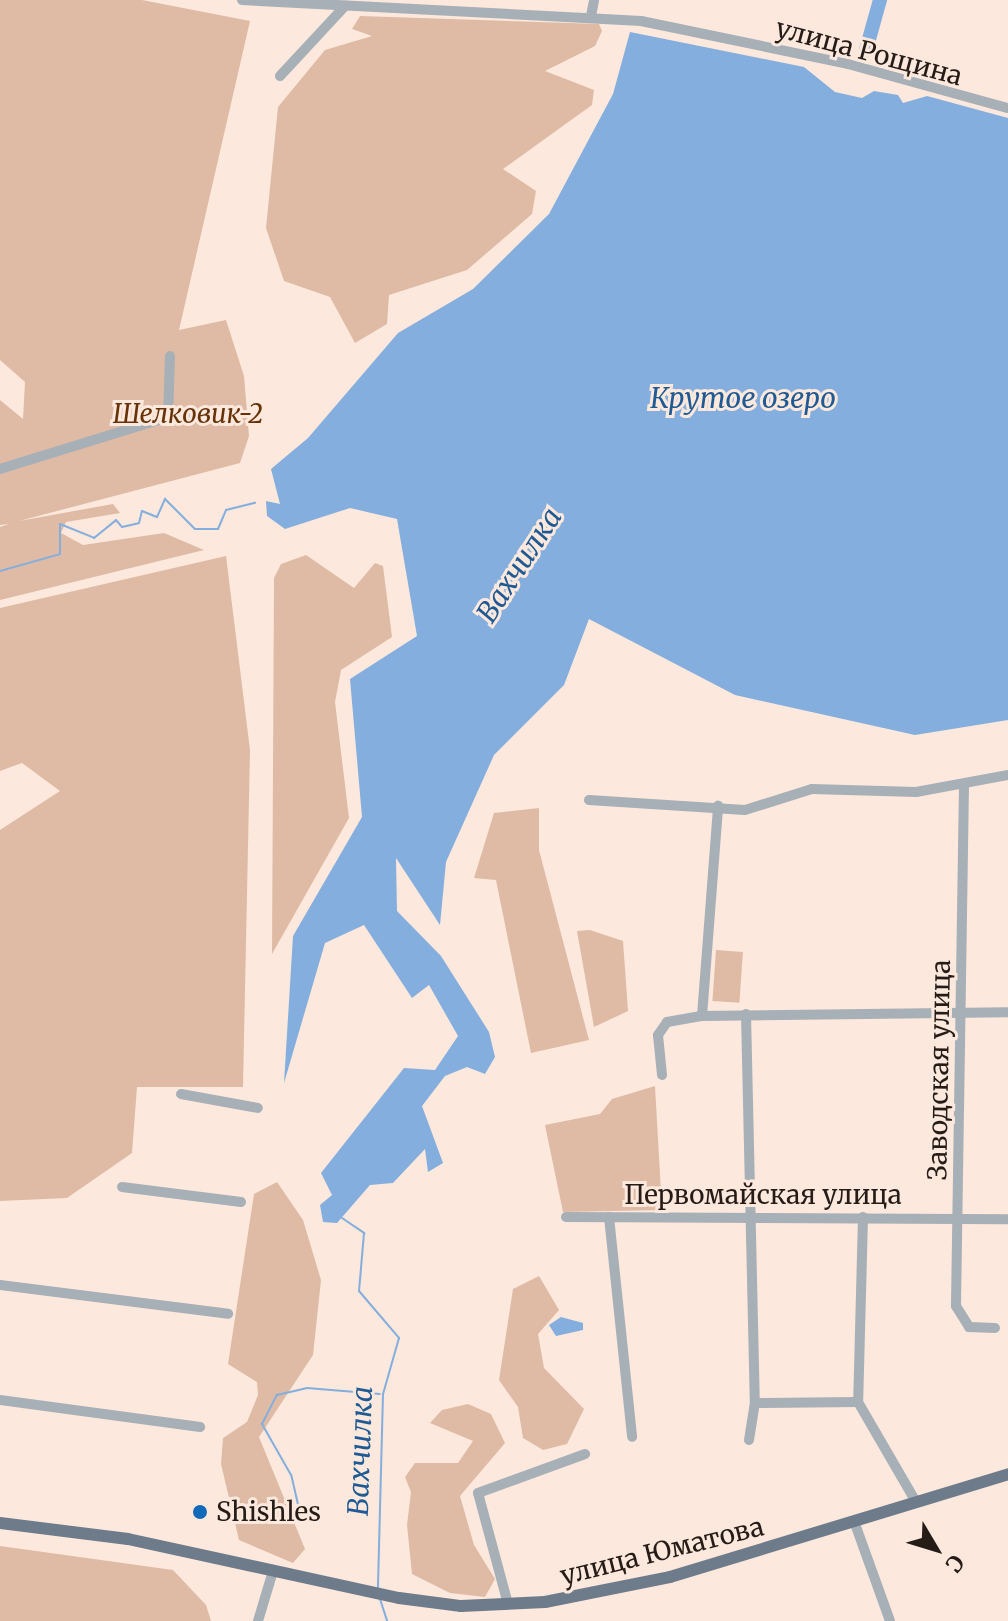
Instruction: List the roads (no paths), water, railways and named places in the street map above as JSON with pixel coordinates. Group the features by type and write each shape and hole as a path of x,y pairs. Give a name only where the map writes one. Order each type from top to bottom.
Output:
{"main road":[{"name":"улица Юматова","path":"0,1523 128,1539 399,1598 508,1604 670,1577 1008,1474"}],"street":[{"name":"улица Рощина","path":"242,0 345,6 387,4 591,16 848,64 1008,108"},
{"path":"591,16 594,0"},
{"path":"280,76 345,6"},
{"path":"168,419 170,356"},
{"path":"0,469 168,419 213,417"},
{"path":"589,800 745,810 812,789 916,792 1008,775"},
{"name":"Заводская улица","path":"964,784 963,1011 956,1306 969,1327 995,1328"},
{"path":"702,1016 718,806"},
{"path":"662,1075 658,1035 667,1022 702,1016 746,1014 1008,1012"},
{"path":"746,1014 755,1403 749,1440"},
{"path":"181,1094 258,1108"},
{"path":"122,1187 241,1202"},
{"name":"Первомайская улица","path":"566,1217 749,1215 1008,1219"},
{"path":"609,1217 632,1437"},
{"path":"863,1217 858,1402 916,1502"},
{"path":"0,1285 228,1314"},
{"path":"0,1400 200,1427"},
{"path":"755,1403 858,1402"},
{"path":"508,1604 478,1493 585,1454"},
{"path":"854,1521 890,1621"},
{"path":"258,1621 273,1571"}],"water":[{"name":"Крутое озеро","path":"630,32 804,67 835,92 862,98 874,91 898,95 903,103 927,96 1008,118 1008,720 915,735 735,695 589,619 564,685 494,755 446,862 440,925 396,858 397,911 441,956 489,1032 495,1057 485,1074 467,1067 445,1076 422,1106 443,1163 428,1172 425,1149 393,1183 370,1185 337,1223 323,1222 320,1205 332,1195 321,1173 404,1068 435,1070 458,1036 429,985 412,998 364,925 325,943 284,1083 293,936 362,817 350,679 417,636 397,519 350,508 285,529 267,516 266,501 280,504 271,469 308,438 398,333 473,289 549,214 613,94"},
{"path":"561,1317 583,1323 583,1330 556,1336 549,1325"}],"waterway":[{"name":"Вахчилка","path":"866,50 880,0"},
{"path":"0,571 60,554 60,524 94,538 116,520 122,527 139,523 142,511 157,517 165,499 195,529 218,529 226,510 255,503"},
{"name":"Вахчилка","path":"342,1218 364,1233 359,1291 399,1338 383,1394 378,1589"},
{"path":"300,1513 291,1475 262,1424 277,1395 307,1388 380,1394"},
{"name":"Вахчилка","path":"380,1599 387,1621"}],"place":[{"name":"Shishles","path":"200,1512"}],"park label":[{"name":"Шелковик-2","path":"188,414"}]}
